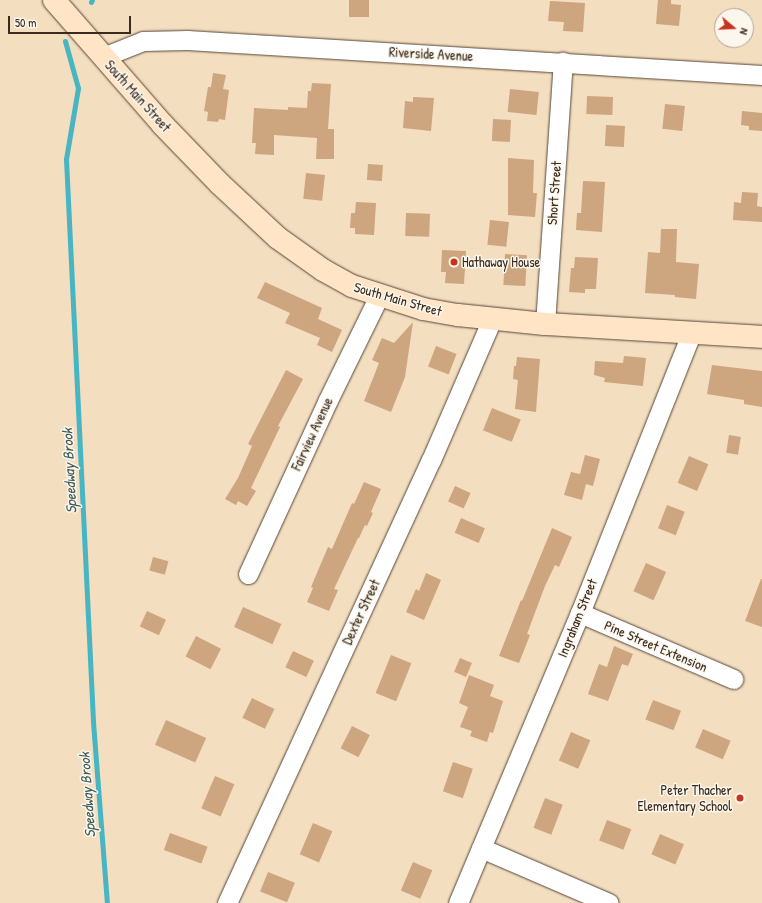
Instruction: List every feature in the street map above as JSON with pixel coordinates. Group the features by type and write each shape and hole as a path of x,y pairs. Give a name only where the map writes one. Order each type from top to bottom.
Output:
{"main road":[{"name":"South Main Street","path":"54,0 162,124 220,184 278,238 323,270 352,286 423,309 492,319 545,324 762,337"}],"street":[{"name":"Riverside Avenue","path":"103,57 143,41 187,40 762,74"},
{"name":"Short Street","path":"545,324 563,62"},
{"name":"Fairview Avenue","path":"248,574 328,400 379,296"},
{"name":"Dexter Street","path":"227,903 431,460 492,319"},
{"name":"Ingraham Street","path":"458,903 580,613 692,332"},
{"name":"Pine Street Extension","path":"580,613 733,679"},
{"path":"481,848 609,903"}],"building":[{"path":"349,0 369,0 369,17 349,17"},
{"path":"658,0 671,0 671,4 681,5 679,26 656,24"},
{"path":"550,1 585,3 583,32 563,31 564,22 548,21"},
{"path":"213,73 226,75 223,89 229,90 225,120 219,119 218,122 207,121 208,112 204,111 208,87 211,87"},
{"path":"312,83 331,84 328,129 334,129 334,159 316,159 317,138 274,135 274,155 255,154 256,143 252,143 254,108 288,110 288,107 307,108 308,91 311,91"},
{"path":"510,89 539,92 536,115 508,112"},
{"path":"587,96 613,97 612,115 586,114"},
{"path":"413,97 434,98 431,131 403,128 405,101 413,102"},
{"path":"665,104 685,106 682,131 662,129"},
{"path":"742,111 762,113 762,131 749,130 749,126 741,125"},
{"path":"493,119 511,120 510,142 492,141"},
{"path":"606,125 625,126 624,147 605,146"},
{"path":"508,158 534,160 533,193 537,193 535,217 508,215"},
{"path":"368,164 383,165 382,181 367,180"},
{"path":"306,173 325,175 322,201 303,199"},
{"path":"583,181 605,182 602,232 576,230 577,213 581,213"},
{"path":"742,192 758,193 757,206 762,207 762,222 733,220 734,202 741,203"},
{"path":"356,202 376,203 374,235 355,234 355,228 350,228 351,213 355,213"},
{"path":"406,213 430,214 429,237 405,236"},
{"path":"490,220 509,222 506,247 487,245"},
{"path":"661,229 677,229 676,262 699,264 696,299 675,297 675,295 645,293 648,252 660,253"},
{"name":"Hathaway House","path":"442,250 466,251 464,284 445,283 446,272 441,272"},
{"path":"505,254 527,255 525,286 503,285"},
{"path":"575,257 598,258 596,289 585,289 585,293 569,292 571,268 574,268"},
{"path":"265,282 322,308 318,319 342,330 332,352 317,345 320,338 285,323 290,313 257,298"},
{"path":"413,322 405,377 391,412 364,401 379,363 372,360 382,338 394,343"},
{"path":"436,346 457,354 449,374 428,367"},
{"path":"624,356 646,358 643,386 604,382 605,378 594,375 595,361 623,363"},
{"path":"517,357 540,359 536,412 515,409 518,380 513,379 514,366 516,366"},
{"path":"712,365 762,371 762,407 744,404 744,400 707,394"},
{"path":"286,370 303,379 278,426 280,427 251,488 256,491 247,506 238,501 236,505 225,499 238,478 252,446 248,444"},
{"path":"492,408 521,420 512,442 483,430"},
{"path":"729,435 741,437 738,455 726,453"},
{"path":"585,455 600,459 593,486 586,484 582,500 564,495 571,472 580,474"},
{"path":"689,456 708,464 697,491 678,483"},
{"path":"364,482 381,489 371,512 373,513 367,526 365,525 358,538 334,589 338,590 329,611 307,602 313,588 311,587 328,547 332,549 352,503 354,504"},
{"path":"455,486 471,493 464,508 448,502"},
{"path":"667,505 685,512 676,535 658,528"},
{"path":"461,518 485,528 479,543 455,533"},
{"path":"552,528 572,537 559,567 555,565 545,586 527,634 530,635 519,663 499,656"},
{"path":"153,557 168,561 165,575 149,571"},
{"path":"646,563 666,572 653,600 633,591"},
{"path":"426,573 441,580 424,620 406,612 416,589 419,591"},
{"path":"762,579 762,627 745,621"},
{"path":"243,607 281,624 272,644 234,627"},
{"path":"147,611 166,620 159,635 140,626"},
{"path":"196,636 221,649 211,669 186,656"},
{"path":"614,646 633,654 628,666 622,664 608,701 588,694 599,664 607,667"},
{"path":"293,651 314,661 306,677 285,667"},
{"path":"391,655 411,663 396,701 376,693"},
{"path":"460,658 472,663 466,677 454,672"},
{"path":"469,675 494,685 490,696 503,701 493,733 490,732 487,742 470,736 472,731 460,727 468,707 459,703"},
{"path":"252,698 274,709 265,729 242,718"},
{"path":"653,700 681,711 673,730 645,720"},
{"path":"166,720 206,738 195,763 155,745"},
{"path":"352,726 370,735 358,757 341,748"},
{"path":"703,729 731,741 723,759 695,747"},
{"path":"571,732 590,740 578,769 559,761"},
{"path":"453,762 473,769 463,798 443,791"},
{"path":"215,776 234,784 221,816 201,808"},
{"path":"545,798 563,805 551,835 534,828"},
{"path":"607,820 631,829 623,850 599,841"},
{"path":"313,823 332,831 319,863 300,854"},
{"path":"170,833 208,847 201,864 164,850"},
{"path":"660,834 684,844 675,864 651,854"},
{"path":"413,862 432,870 420,899 401,891"},
{"path":"268,872 295,883 287,902 260,891"}],"waterway":[{"name":"Speedway Brook","path":"65,41 78,88 66,159 93,722 107,903"}],"place":[{"name":"Hathaway House","path":"454,262"},
{"name":"Peter Thacher Elementary School","path":"740,798"}]}
